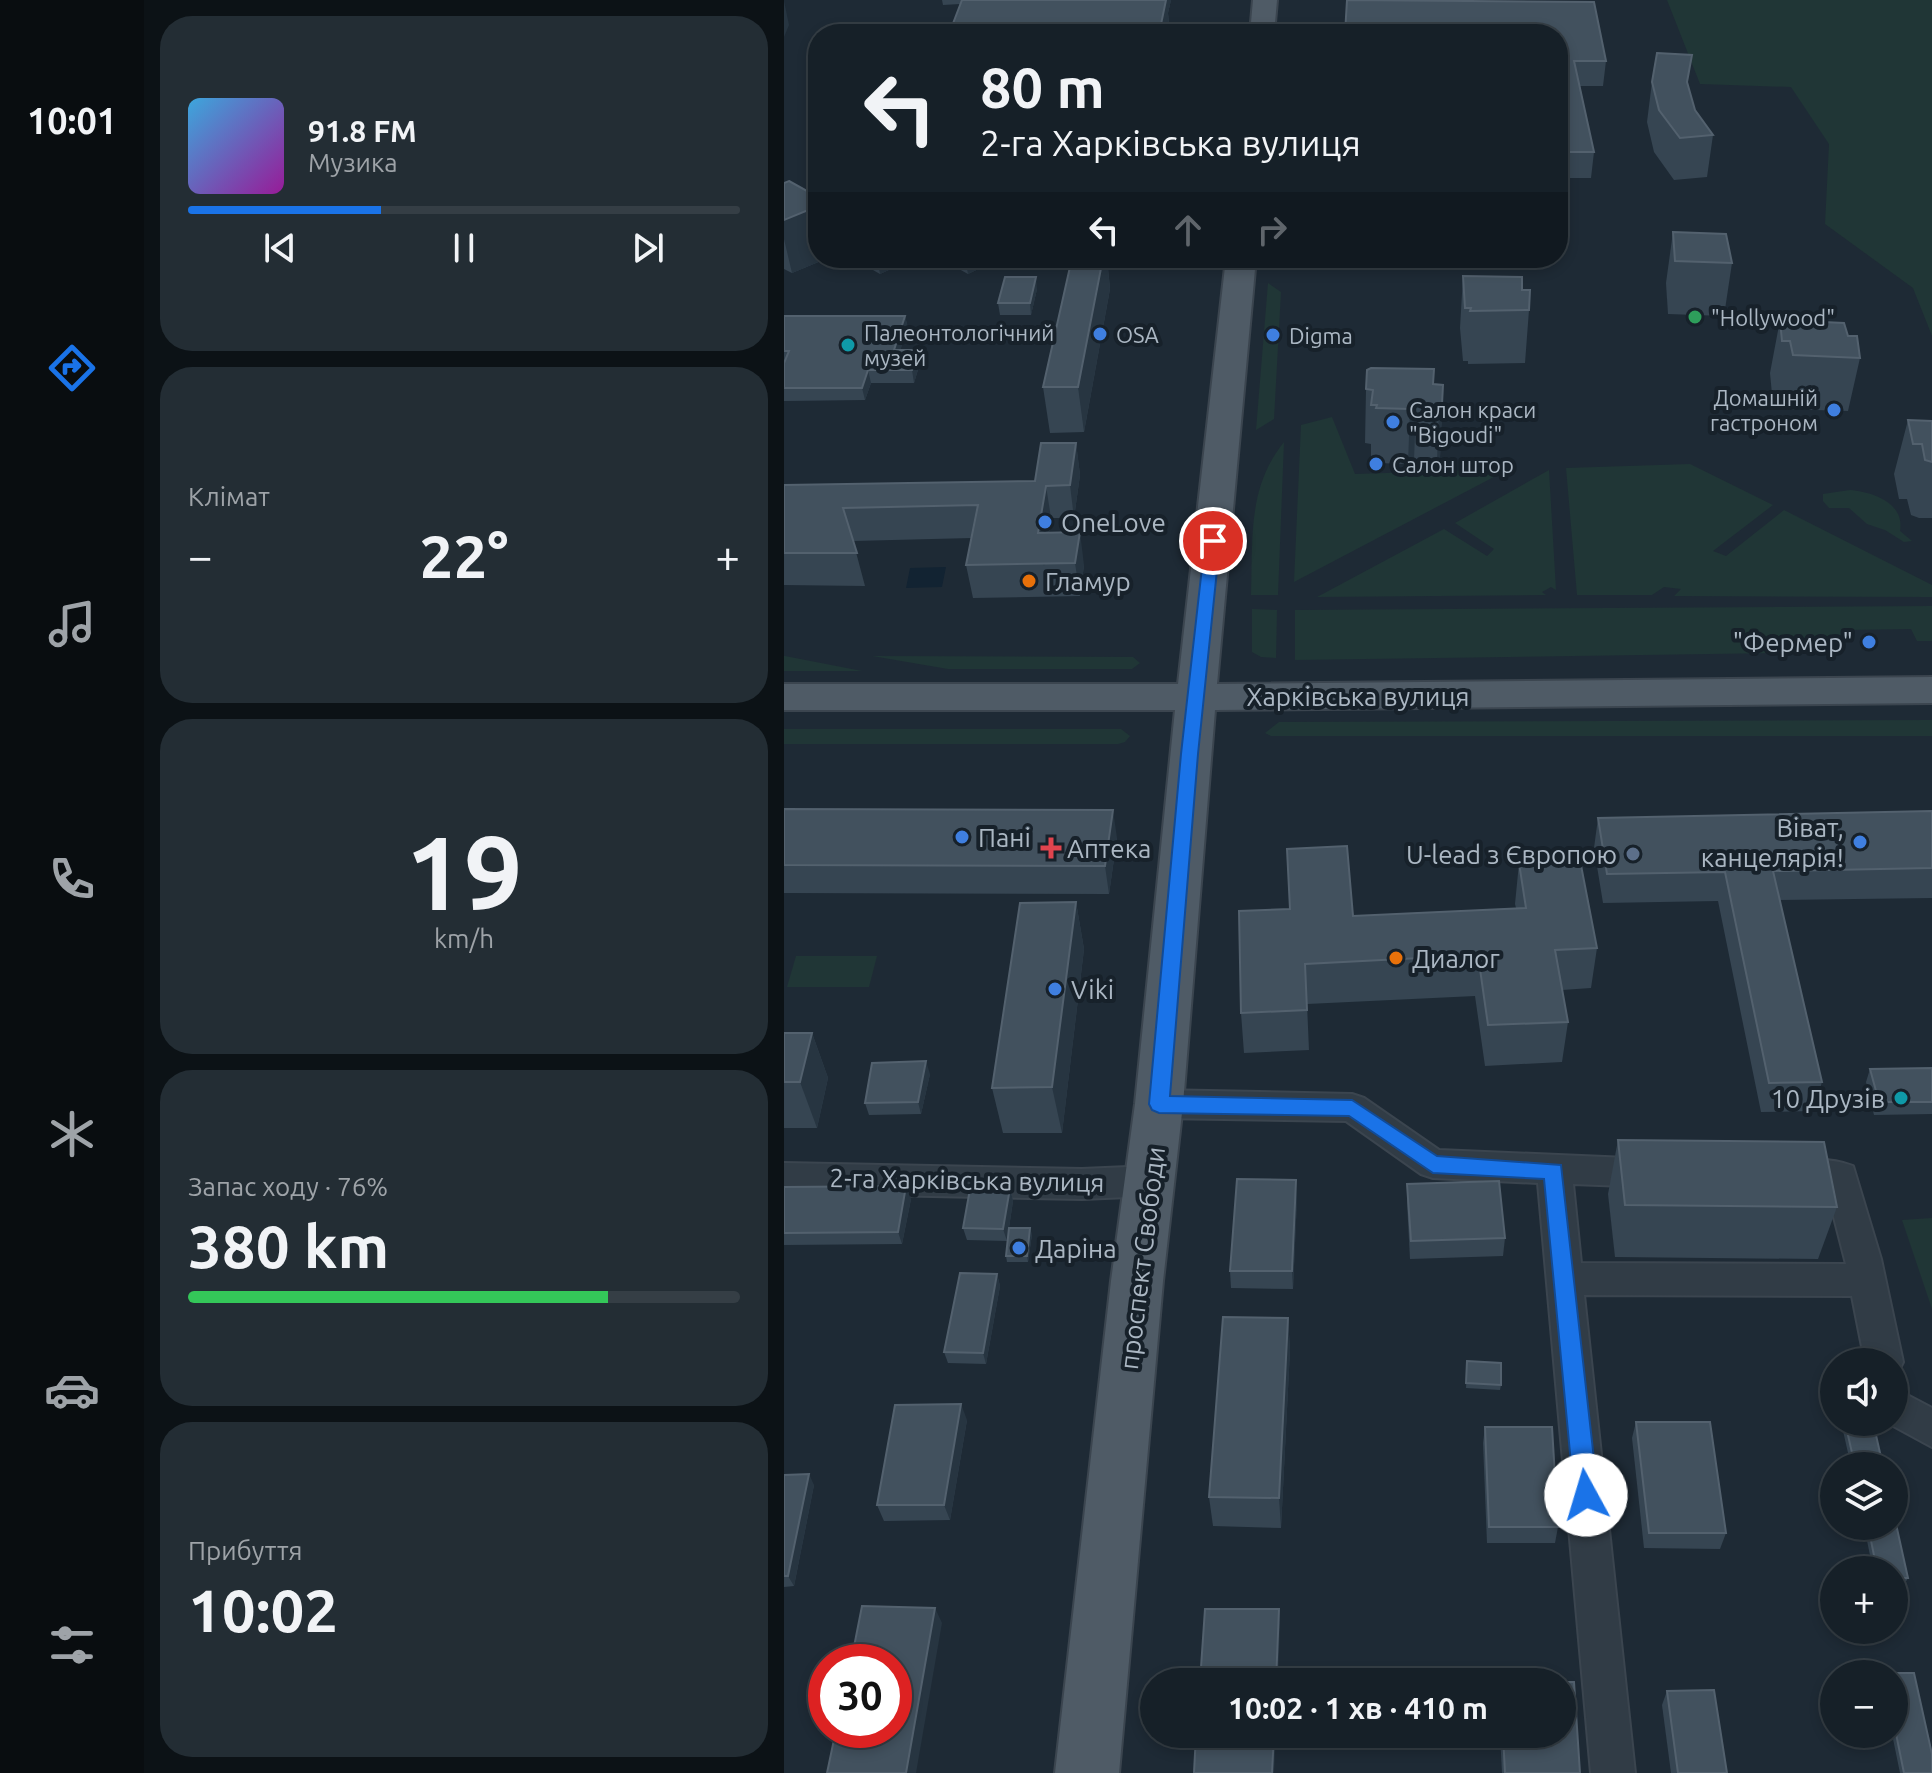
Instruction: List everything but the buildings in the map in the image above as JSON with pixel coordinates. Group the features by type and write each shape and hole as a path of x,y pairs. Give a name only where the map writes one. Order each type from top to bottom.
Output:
{"main road":[{"path":"1263,24 1265,0"},
{"name":"проспект Свободи","path":"1087,1773 1159,1104 1240,268"},
{"name":"Харківська вулиця","path":"784,697 1932,690"}],"street":[{"path":"1159,1104 1352,1108 1433,1164 1689,1174"},
{"path":"1554,1171 1613,1773"},
{"path":"1765,1175 1841,1176 1881,1348"},
{"name":"2-га Харківська вулиця","path":"784,1178 1082,1184 1151,1181"},
{"path":"1565,1279 1867,1280"},
{"path":"1908,1414 1932,1429"}],"green space":[{"path":"1667,0 1932,0 1932,336 1913,288 1825,224 1829,144 1791,87 1700,84"},
{"path":"1268,283 1281,292 1274,419 1256,430"},
{"path":"1332,417 1355,474 1509,469 1294,582 1301,425"},
{"path":"1284,442 1278,595 1251,595 1254,515 1258,496 1272,459"},
{"path":"1690,464 1773,505 1713,551 1726,556 1784,510 1932,585 1932,597 1674,596 1681,589 1664,587 1652,595 1577,595 1566,468"},
{"path":"1549,470 1556,590 1551,587 1542,592 1546,595 1317,597 1444,529 1487,556 1494,549 1455,523"},
{"path":"1850,490 1886,501 1898,513 1900,531 1912,541 1904,542 1885,530 1867,524 1849,508 1829,508 1823,501 1823,494"},
{"path":"1932,606 1932,641 1917,641 1911,629 1846,630 1847,638 1778,640 1778,653 1295,660 1295,610"},
{"path":"1252,609 1277,610 1276,658 1261,657 1252,652"},
{"path":"785,656 862,671 784,671"},
{"path":"872,656 1133,657 1140,663 1132,669 948,669"},
{"path":"1932,720 1932,736 1271,736 1265,733 1279,722"},
{"path":"784,729 1121,729 1130,736 1118,744 784,744"},
{"path":"796,956 877,956 869,987 787,987"},
{"path":"1932,1218 1932,1309 1902,1220"}],"water":[{"path":"946,567 942,587 906,588 910,568"}],"place":[{"name":"\"Hollywood\"","path":"1695,317"},
{"name":"OSA","path":"1100,334"},
{"name":"Digma","path":"1273,335"},
{"name":"Палеонтологічний музей","path":"848,345"},
{"name":"Домашній гастроном","path":"1834,410"},
{"name":"Салон краси \"Bigoudi\"","path":"1393,422"},
{"name":"Салон штор","path":"1376,464"},
{"name":"OneLove","path":"1045,522"},
{"name":"Гламур","path":"1029,581"},
{"name":"\"Фермер\"","path":"1869,642"},
{"name":"Пані","path":"962,837"},
{"name":"Віват, канцелярія!","path":"1860,842"},
{"name":"Аптека","path":"1051,848"},
{"name":"U-lead з Європою","path":"1633,854"},
{"name":"Диалог","path":"1396,958"},
{"name":"Viki","path":"1055,989"},
{"name":"10 Друзів","path":"1901,1098"},
{"name":"Даріна","path":"1019,1248"}],"route":[{"path":"1213,541 1190,754 1159,1104 1352,1108 1433,1164 1554,1171 1586,1495"}]}
